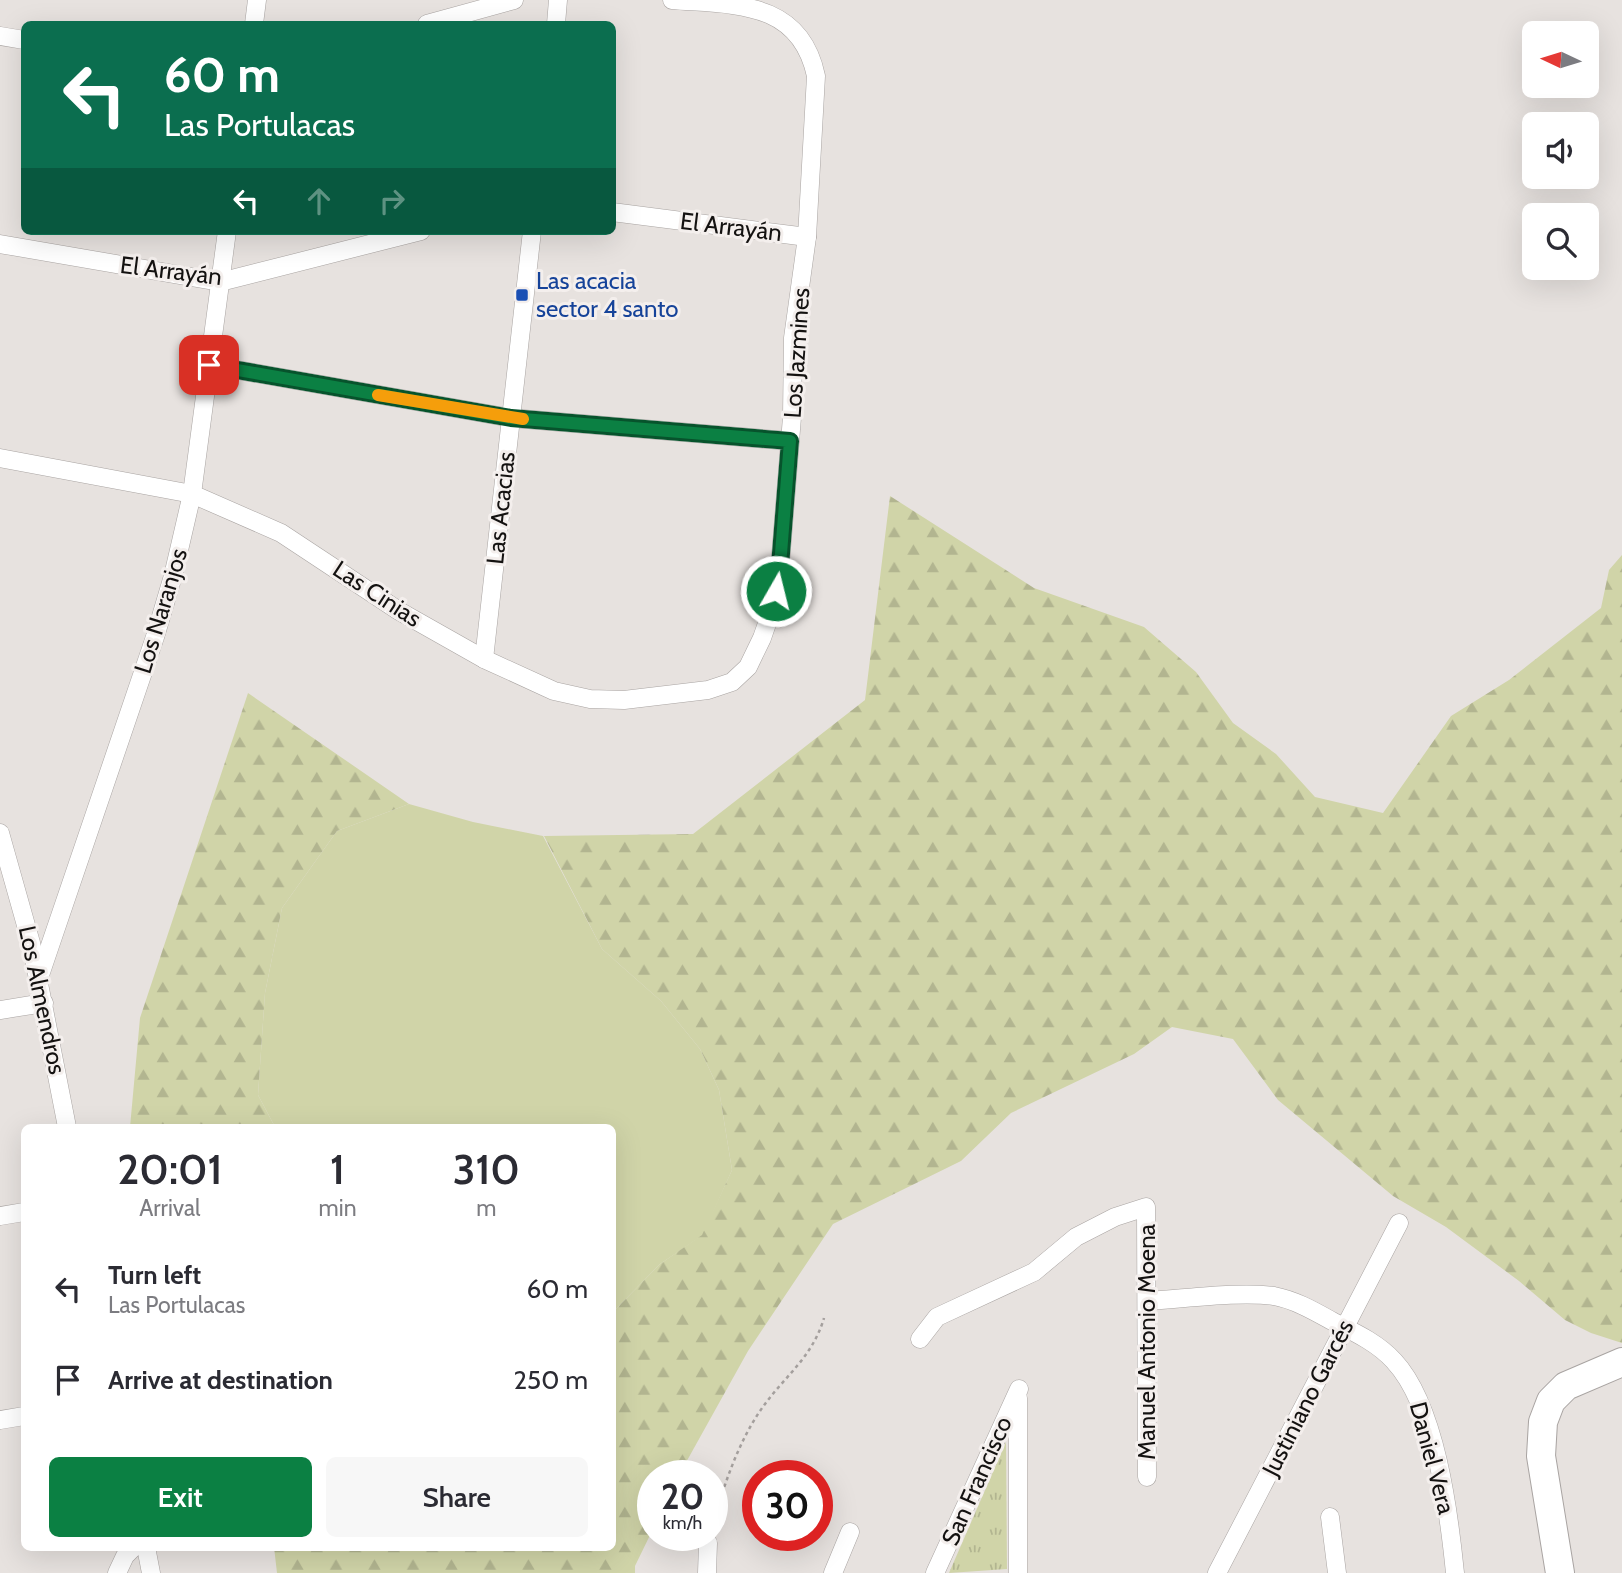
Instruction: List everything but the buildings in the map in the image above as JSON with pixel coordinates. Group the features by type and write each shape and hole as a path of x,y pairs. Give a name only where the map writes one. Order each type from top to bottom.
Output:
{"main road":[{"path":"1560,1573 1541,1456 1543,1423 1552,1402 1566,1385 1622,1362"}],"street":[{"path":"254,21 257,0"},
{"path":"439,21 514,0"},
{"path":"556,21 558,0"},
{"path":"672,0 729,2"},
{"name":"Los Jazmines","path":"729,2 771,14 791,27 800,36 811,57 816,85 807,237 793,338 793,393 780,566 766,626 748,667"},
{"path":"0,36 21,40"},
{"name":"El Arrayán","path":"616,213 807,237"},
{"name":"Los Naranjos","path":"39,978 173,576 192,494 226,235"},
{"name":"El Arrayán","path":"0,244 220,282 405,235"},
{"name":"Las Acacias","path":"484,659 532,235"},
{"path":"209,365 511,418 790,441"},
{"name":"Las Cinias","path":"0,457 192,494 224,510 270,527 292,539 373,595 484,659 554,691 608,701 716,688 732,682 748,667"},
{"name":"Los Almendros","path":"0,833 23,908 39,978 66,1124"},
{"path":"0,1010 44,1003"},
{"name":"Manuel Antonio Moena","path":"920,1339 937,1317 1034,1272 1076,1237 1115,1217 1146,1207 1147,1477"},
{"path":"0,1216 21,1212"},
{"name":"Justiniano Garcés","path":"1217,1573 1399,1223"},
{"name":"Daniel Vera","path":"1147,1301 1245,1295 1274,1296 1300,1304 1345,1327 1389,1356 1405,1375 1418,1400 1438,1467 1455,1573"},
{"name":"San Francisco","path":"935,1573 1018,1389 1018,1573"},
{"path":"0,1420 21,1416"},
{"path":"1330,1517 1337,1573"},
{"path":"833,1573 850,1532"},
{"path":"117,1573 130,1551"},
{"path":"147,1551 151,1573"},
{"path":"707,1573 709,1551"}],"path":[{"path":"728,1478 748,1430 771,1396 810,1352 824,1318"}],"green space":[{"path":"890,496 1034,588 1144,627 1196,672 1233,723 1276,754 1315,797 1383,813 1451,716 1509,680 1601,608 1609,570 1622,555 1622,1343 1591,1333 1565,1320 1519,1281 1446,1227 1393,1196 1278,1100 1233,1039 1172,1027 1134,1054 1011,1113 961,1161 833,1224 748,1351 687,1460 637,1460 637,1551 642,1551 635,1566 635,1573 277,1573 274,1551 616,1551 616,1309 660,1264 702,1235 732,1170 719,1090 700,1049 661,1001 602,949 544,836 693,834 865,700"},
{"path":"248,693 409,804 337,831 282,908 265,993 258,1095 273,1124 130,1124 140,1018"},
{"path":"409,804 473,822 543,836 602,949 661,1001 700,1049 719,1090 732,1170 703,1235 660,1264 616,1309 616,1124 273,1124 258,1095 265,993 282,908 337,831"},
{"path":"1006,1442 1007,1569 949,1573"}],"slow traffic":[{"path":"378,395 523,419"}],"place":[{"name":"Las acacia sector 4 santo","path":"522,295"}],"route":[{"path":"209,365 511,418 790,441 776,591"}]}
